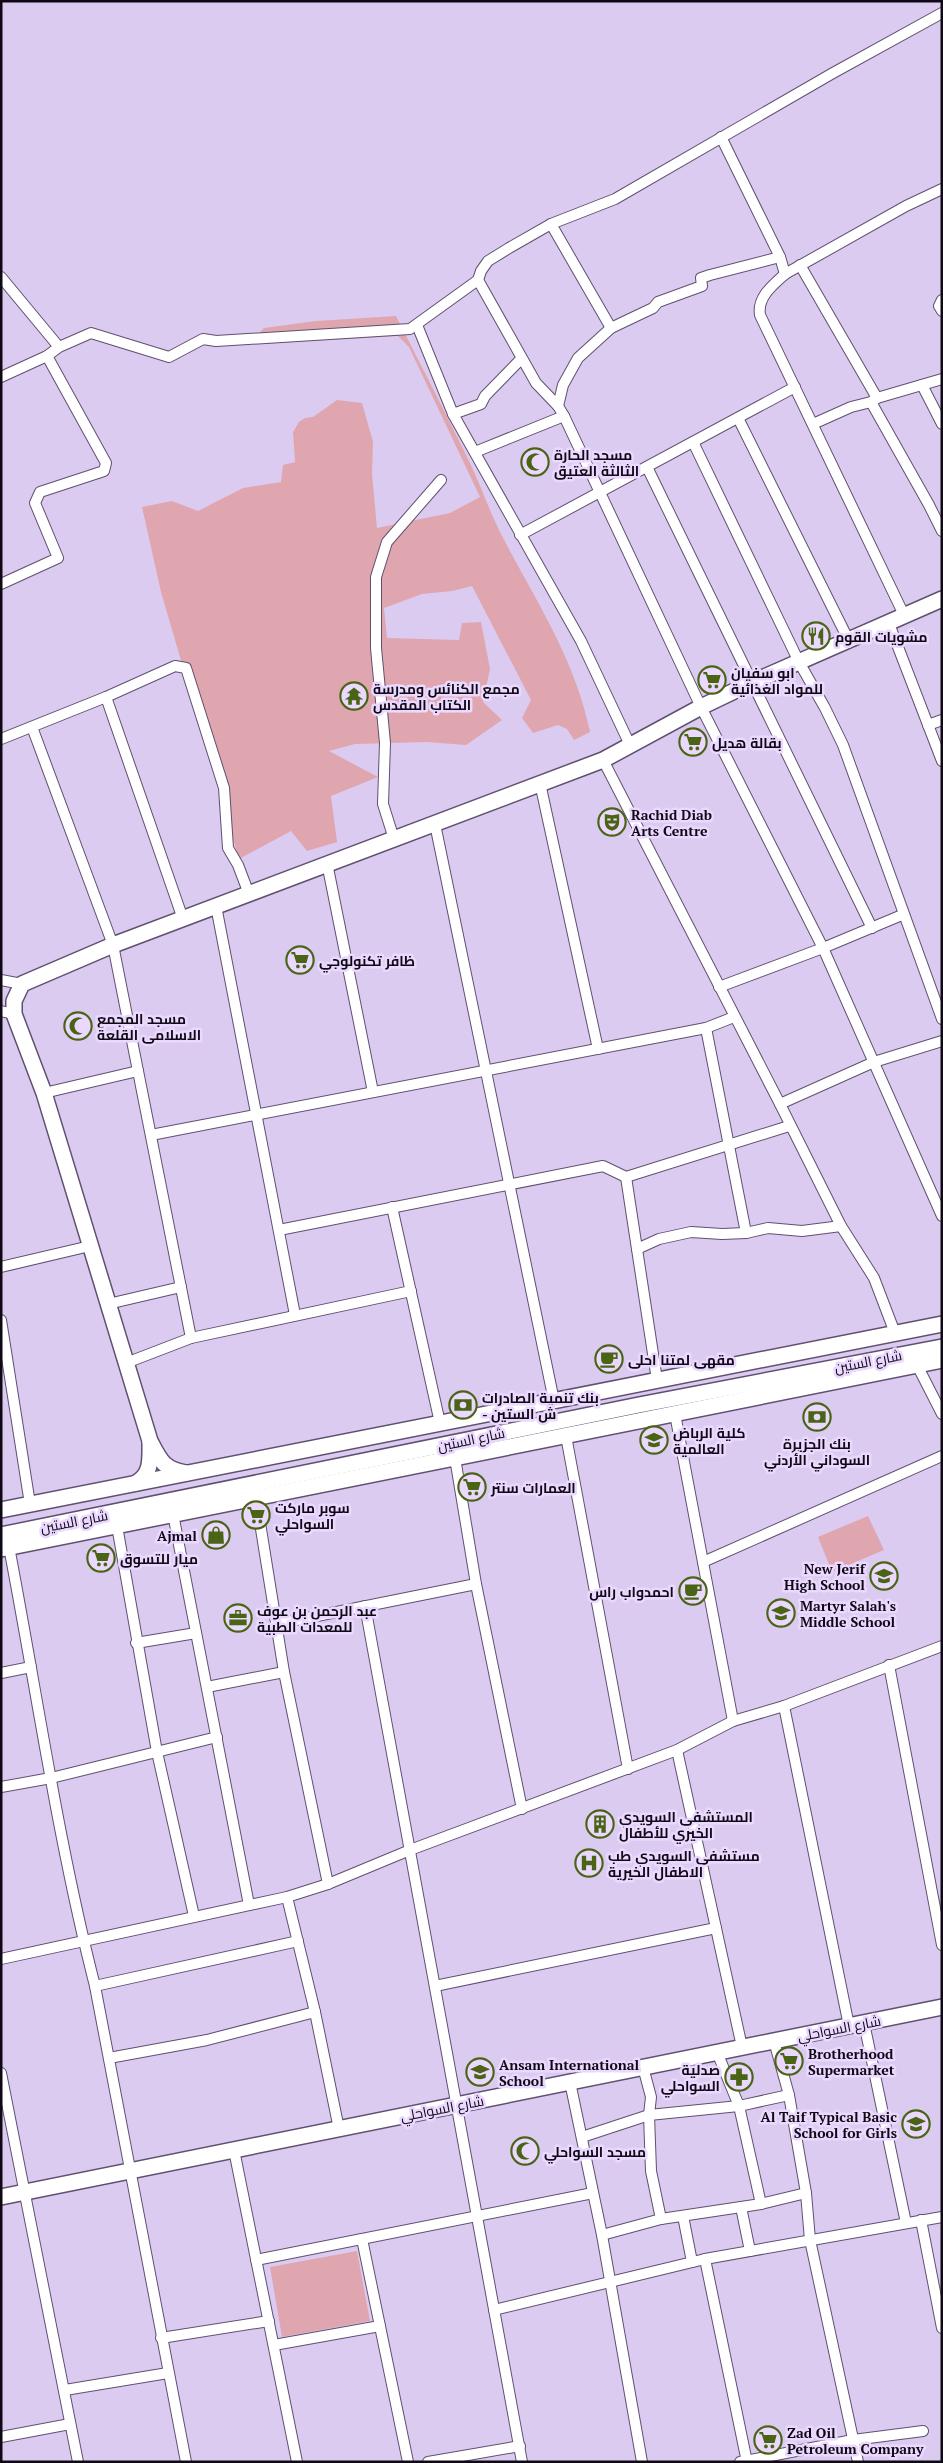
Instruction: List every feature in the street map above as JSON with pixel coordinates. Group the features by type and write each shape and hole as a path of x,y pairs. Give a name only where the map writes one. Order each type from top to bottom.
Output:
{"street":[{"path":"1,376 47,356 59,346 91,334 169,357 203,339 216,341 404,331 417,325 478,280 481,270 488,262 551,224 615,199 720,137 942,13"},
{"path":"720,137 780,257 785,274"},
{"path":"904,614 760,315 759,308 768,290 785,274 906,206 942,189"},
{"path":"551,224 611,328"},
{"path":"558,406 563,385 578,358 611,328 653,308 658,302 702,286 701,278 780,257"},
{"path":"800,266 874,400 942,531"},
{"path":"1,276 59,346"},
{"path":"478,280 536,383 558,406 564,416 701,707 823,948 938,1203 942,1216"},
{"path":"942,300 939,306 942,311"},
{"path":"417,325 453,414 581,640 631,747"},
{"path":"1,584 58,558 36,503 40,492 104,470 106,463 47,356"},
{"path":"453,414 480,404 485,396 521,359"},
{"path":"813,424 851,408 942,379"},
{"path":"922,386 942,424"},
{"path":"520,535 795,388"},
{"path":"475,452 564,416"},
{"path":"738,418 848,639"},
{"path":"693,442 799,662 843,745 902,915 942,1019"},
{"path":"647,468 872,928"},
{"path":"394,838 383,804 385,743 376,648 376,576 387,542 442,480"},
{"path":"1,980 22,984 113,945 603,760 631,747 701,707 753,682 888,621 942,599"},
{"path":"888,621 942,761"},
{"path":"1,739 106,697 175,666 188,670 224,788 228,848 238,865 249,894"},
{"path":"106,697 183,919"},
{"path":"928,725 942,720"},
{"path":"32,727 113,945 191,1338"},
{"path":"603,760 841,1226 874,1278 895,1333"},
{"path":"540,783 598,1049"},
{"path":"434,824 554,1401"},
{"path":"327,863 373,1092"},
{"path":"216,906 296,1315"},
{"path":"719,988 902,915"},
{"path":"22,984 8,1013 44,1093 150,1441 163,1464 171,1470 186,1473"},
{"path":"151,1135 706,1028 734,1017"},
{"path":"706,1028 746,1234"},
{"path":"780,1104 874,1062 942,1040"},
{"path":"44,1093 138,1071"},
{"path":"279,1230 603,1166 626,1177 789,1126"},
{"path":"626,1177 657,1380"},
{"path":"392,1207 440,1423"},
{"path":"637,1248 658,1239 691,1232 746,1234 768,1228 802,1231 841,1226"},
{"path":"1,1267 90,1246"},
{"path":"108,1304 181,1287"},
{"path":"126,1363 191,1338 411,1291"},
{"path":"1,1320 30,1504"},
{"name":"شارع الستين","path":"1,1510 942,1324"},
{"name":"شارع الستين","path":"4,1544 639,1404 942,1347"},
{"path":"63,1530 117,1526 942,1360"},
{"path":"917,1364 942,1414"},
{"path":"675,1414 733,1721"},
{"path":"566,1436 628,1769"},
{"path":"135,1484 144,1478 148,1472 150,1441"},
{"path":"703,1562 942,1456"},
{"path":"455,1458 476,1584 522,1810"},
{"path":"256,1498 284,1672 328,1884"},
{"path":"173,1514 249,1905"},
{"path":"117,1526 136,1643 194,1916"},
{"path":"4,1544 31,1667 84,1942 95,1986 186,2462"},
{"path":"277,1624 476,1584"},
{"path":"364,1606 522,2462"},
{"path":"136,1643 196,1633"},
{"path":"1,1959 287,1897 328,1884 410,1850 522,1810 677,1750 733,1721 784,1706 942,1646"},
{"path":"889,1666 942,1945"},
{"path":"1,1673 31,1667"},
{"path":"207,1687 284,1672"},
{"path":"784,1706 857,2024 906,2223"},
{"path":"1,1787 51,1778 217,1737"},
{"path":"677,1750 742,2047"},
{"path":"287,1897 315,2012 339,2129"},
{"path":"435,1986 716,1928"},
{"path":"95,1986 298,1941"},
{"name":"شارع السواحلي","path":"1,2197 942,2007"},
{"path":"108,2058 207,2040 315,2012"},
{"path":"774,2041 789,2095 806,2193 810,2240 858,2462"},
{"path":"717,2052 740,2106 761,2204"},
{"path":"643,2067 651,2097 648,2114 651,2171 662,2219"},
{"path":"1,2073 78,2462"},
{"path":"570,2082 602,2235 642,2462"},
{"path":"582,2137 648,2114 740,2106 789,2095"},
{"path":"234,2150 297,2462"},
{"path":"256,2260 593,2193"},
{"path":"602,2235 662,2219 761,2204 806,2193"},
{"path":"741,2207 750,2251"},
{"path":"683,2216 692,2262"},
{"path":"494,2310 705,2259 942,2216"},
{"path":"921,2220 942,2328"},
{"path":"362,2239 408,2462"},
{"path":"705,2259 745,2461 853,2440 923,2431"},
{"path":"161,2338 269,2321"},
{"path":"274,2345 380,2326"},
{"path":"65,2390 168,2373"},
{"path":"1,2437 70,2424"},
{"path":"428,2462 520,2446"}],"shaded area":[{"path":"396,316 468,459 500,532 564,654 583,705 590,732 574,740 567,729 558,725 533,733 522,718 531,700 472,586 452,591 422,594 384,608 387,638 459,640 462,623 481,622 490,669 483,702 502,720 466,745 427,742 355,744 329,751 378,777 331,796 337,842 307,851 291,831 239,859 161,592 142,507 172,501 198,511 243,488 281,482 283,465 295,462 293,432 299,422 305,418 313,417 337,400 362,403 373,442 372,474 377,528 450,513 480,497 409,347 398,336 260,344 261,331 264,328 316,321"},
{"path":"868,1516 884,1550 832,1572 818,1537"},
{"path":"357,2251 370,2321 282,2337 270,2267"}],"place":[{"name":"مسجد الحارة الثالثة العتيق","path":"535,462"},
{"name":"مشويات القوم","path":"816,636"},
{"name":"ابو سفيان للمواد الغذائية","path":"712,680"},
{"name":"مجمع الكنائس ومدرسة الكتاب المقدس","path":"354,696"},
{"name":"بقالة هديل","path":"693,742"},
{"name":"Rachid Diab Arts Centre","path":"612,822"},
{"name":"ظافر تكنولوجي","path":"300,960"},
{"name":"مسجد المجمع الاسلامى القلعة","path":"78,1026"},
{"name":"مقهى لمتنا احلى","path":"609,1359"},
{"name":"بنك تنمية الصادرات - ش الستين","path":"463,1405"},
{"name":"بنك الجزيرة السوداني الأردني","path":"817,1417"},
{"name":"كلية الرباض العالمية","path":"654,1440"},
{"name":"العمارات سنتر","path":"472,1487"},
{"name":"سوبر ماركت السواحلي","path":"256,1515"},
{"name":"Ajmal","path":"216,1535"},
{"name":"ميار للتسوق","path":"101,1558"},
{"name":"New Jerif High School","path":"884,1576"},
{"name":"احمدواب راس","path":"693,1591"},
{"name":"Martyr Salah's Middle School","path":"781,1613"},
{"name":"عبد الرحمن بن عوف للمعدات الطبية","path":"238,1618"},
{"name":"المستشفى السويدي الخيري للأطفال","path":"600,1824"},
{"name":"مستشفى السويدي طب الاطفال الخيرية","path":"589,1863"},
{"name":"Brotherhood Supermarket","path":"789,2061"},
{"name":"Ansam International School","path":"480,2072"},
{"name":"صدلية السواحلي","path":"739,2077"},
{"name":"Al Taif Typical Basic School for Girls","path":"916,2124"},
{"name":"مسجد السواحلي","path":"525,2151"},
{"name":"Zad Oil Petroleum Company","path":"768,2440"}]}
